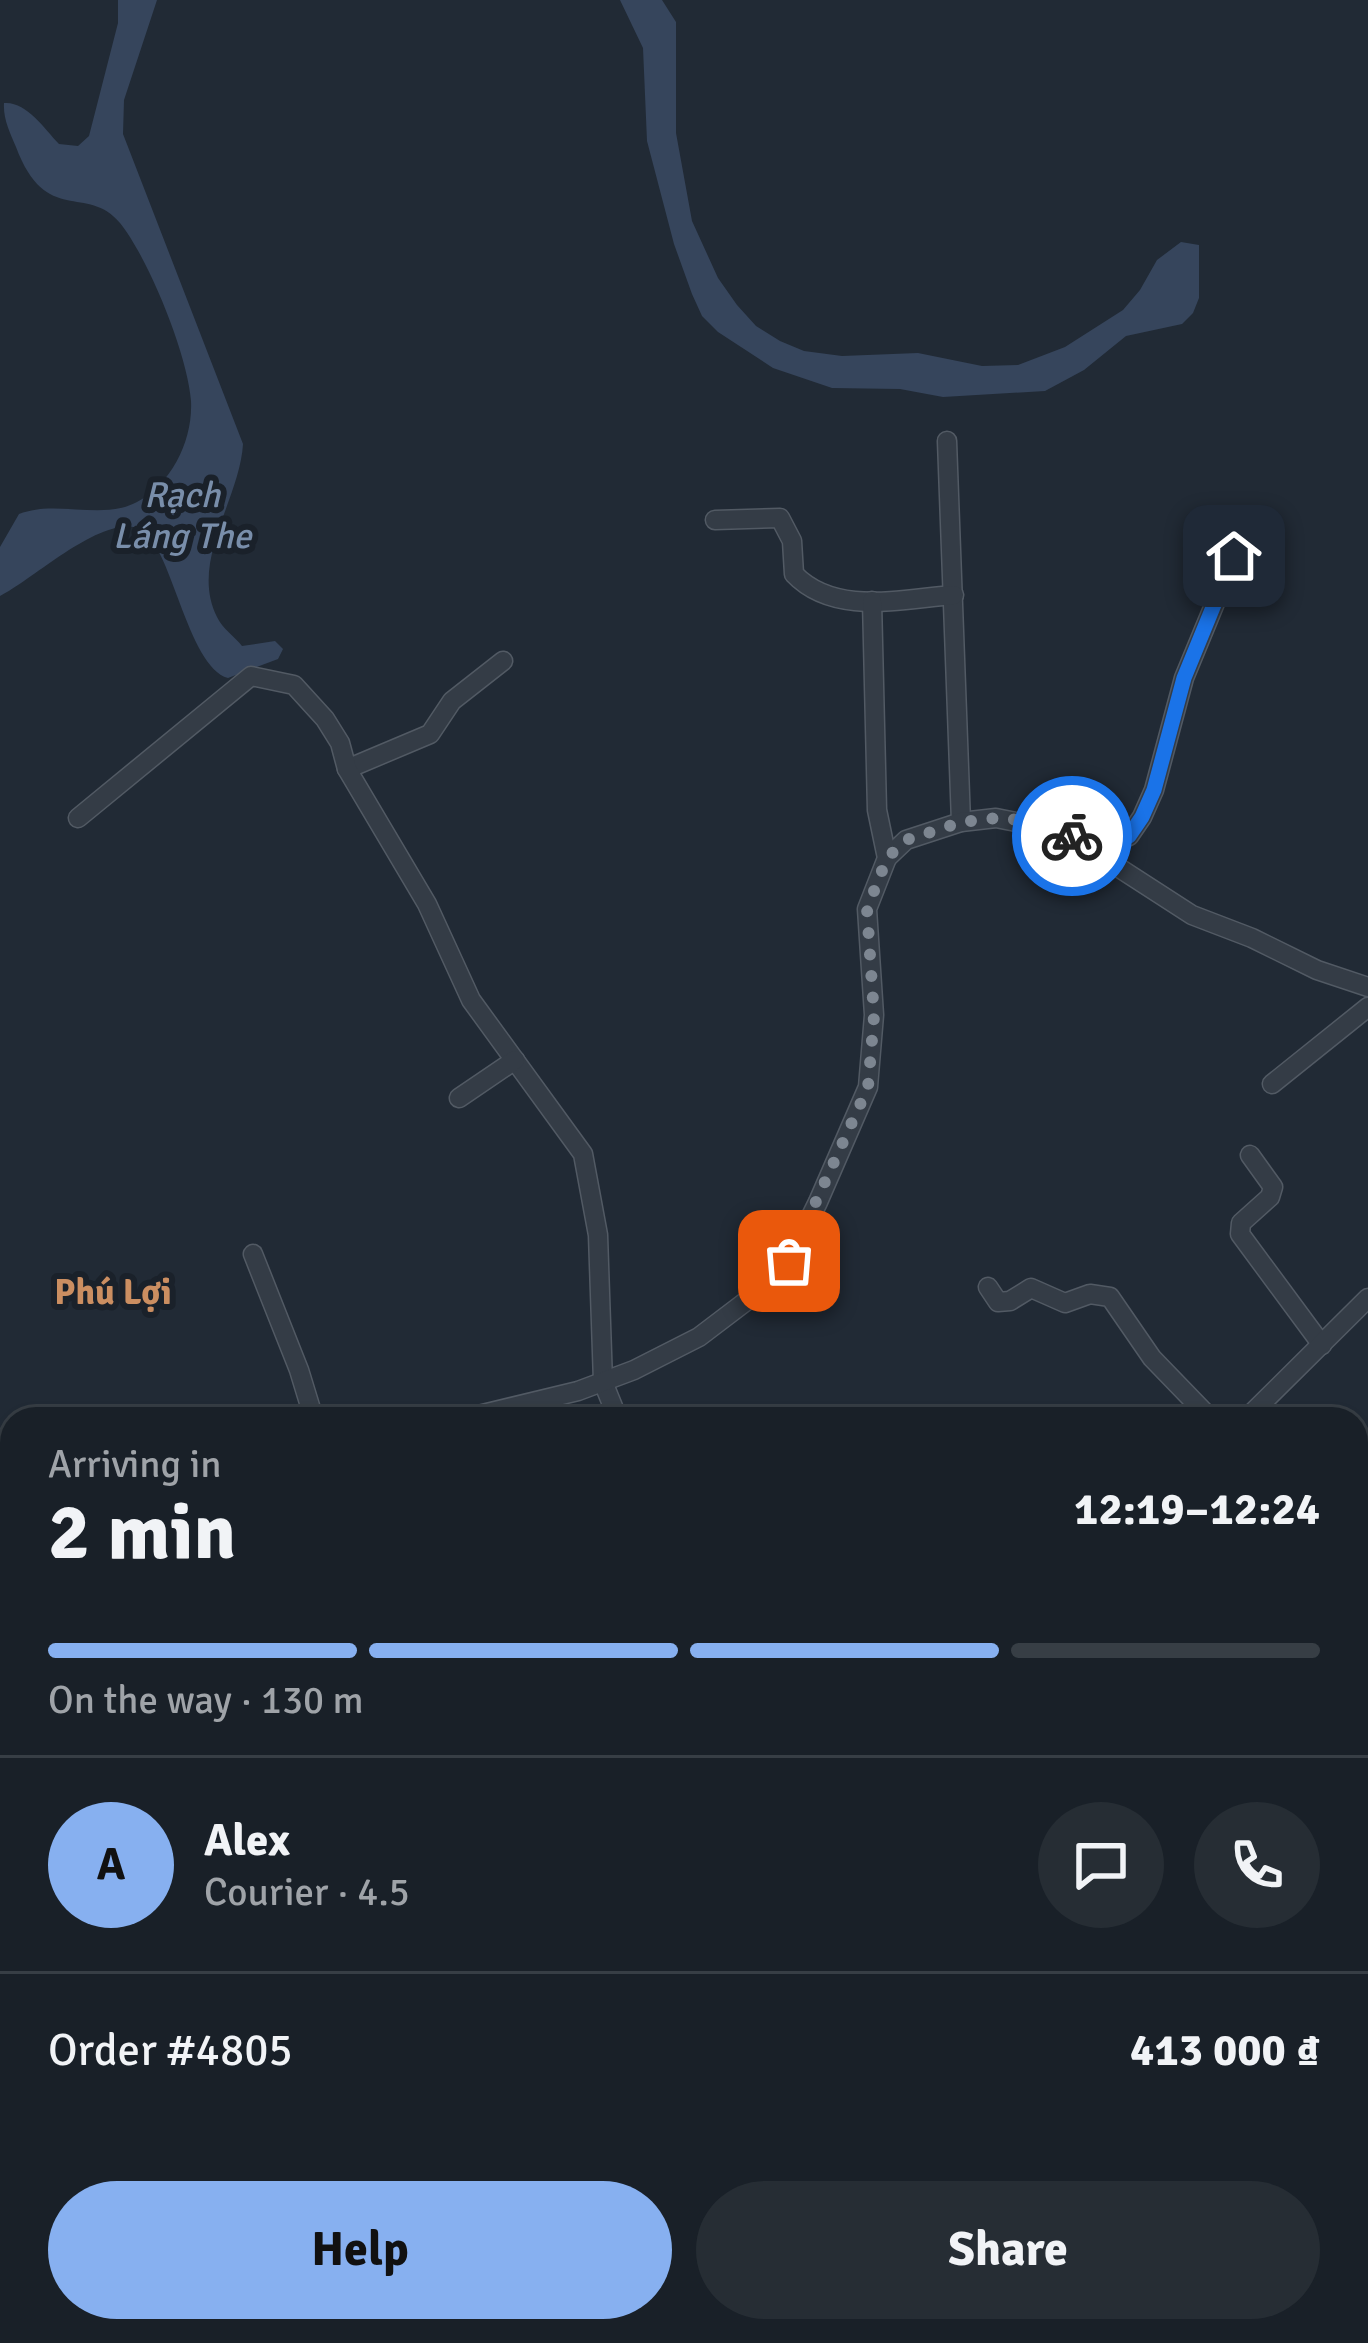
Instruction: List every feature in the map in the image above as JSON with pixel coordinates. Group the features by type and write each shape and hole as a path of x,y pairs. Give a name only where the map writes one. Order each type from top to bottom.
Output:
{"street":[{"path":"947,441 962,822"},
{"path":"1095,850 1129,836 1142,817 1154,790 1184,678 1251,516"},
{"path":"716,520 780,518 792,541 794,574 805,585 843,600 954,595"},
{"path":"872,601 877,810 887,858"},
{"path":"347,769 430,734 452,701 503,661"},
{"path":"78,818 251,676 294,686 313,703 428,904 471,1000 583,1154 598,1235 603,1382 613,1407"},
{"path":"508,1407 603,1382 699,1337 755,1297 789,1261 868,1087 874,1016 867,909 887,858 906,840 962,822 996,818 1062,830 1192,915 1368,987"},
{"path":"1272,1084 1368,1007"},
{"path":"459,1098 515,1060"},
{"path":"1250,1155 1273,1186 1270,1197 1241,1223 1240,1234 1322,1346"},
{"path":"253,1255 310,1407"},
{"path":"988,1286 998,1302 1010,1301 1031,1288 1066,1303 1090,1294 1110,1297 1152,1358 1199,1407"},
{"path":"1258,1407 1368,1298"}],"water":[{"name":"Rạch Láng The","path":"118,0 157,0 124,100 123,134 243,444 212,553 210,596 219,621 242,646 275,641 283,649 278,659 228,678 201,652 161,556 140,529 107,530 88,539 0,596 0,547 19,514 48,508 109,510 137,502 170,472 184,445 191,416 175,334 131,239 107,212 53,196 40,187 28,172 5,115 4,103 20,106 59,144 78,146 89,136 118,23"},
{"path":"620,0 662,0 676,22 676,133 692,221 718,278 737,305 756,326 780,341 804,351 842,356 918,353 982,366 1018,365 1065,347 1123,310 1157,260 1181,242 1199,245 1199,298 1193,313 1182,324 1126,336 1084,370 1045,391 943,397 900,389 832,388 773,368 718,332 702,316 692,294 647,141 643,48"}],"way so far":[{"path":"789,1261 868,1087 874,1016 867,909 887,858 906,840 962,822 1020,820 1072,836"}],"district":[{"name":"Phú Lợi","path":"113,1291"}],"route":[{"path":"1072,836 1095,850 1129,836 1142,817 1154,790 1184,678 1234,556"}]}
